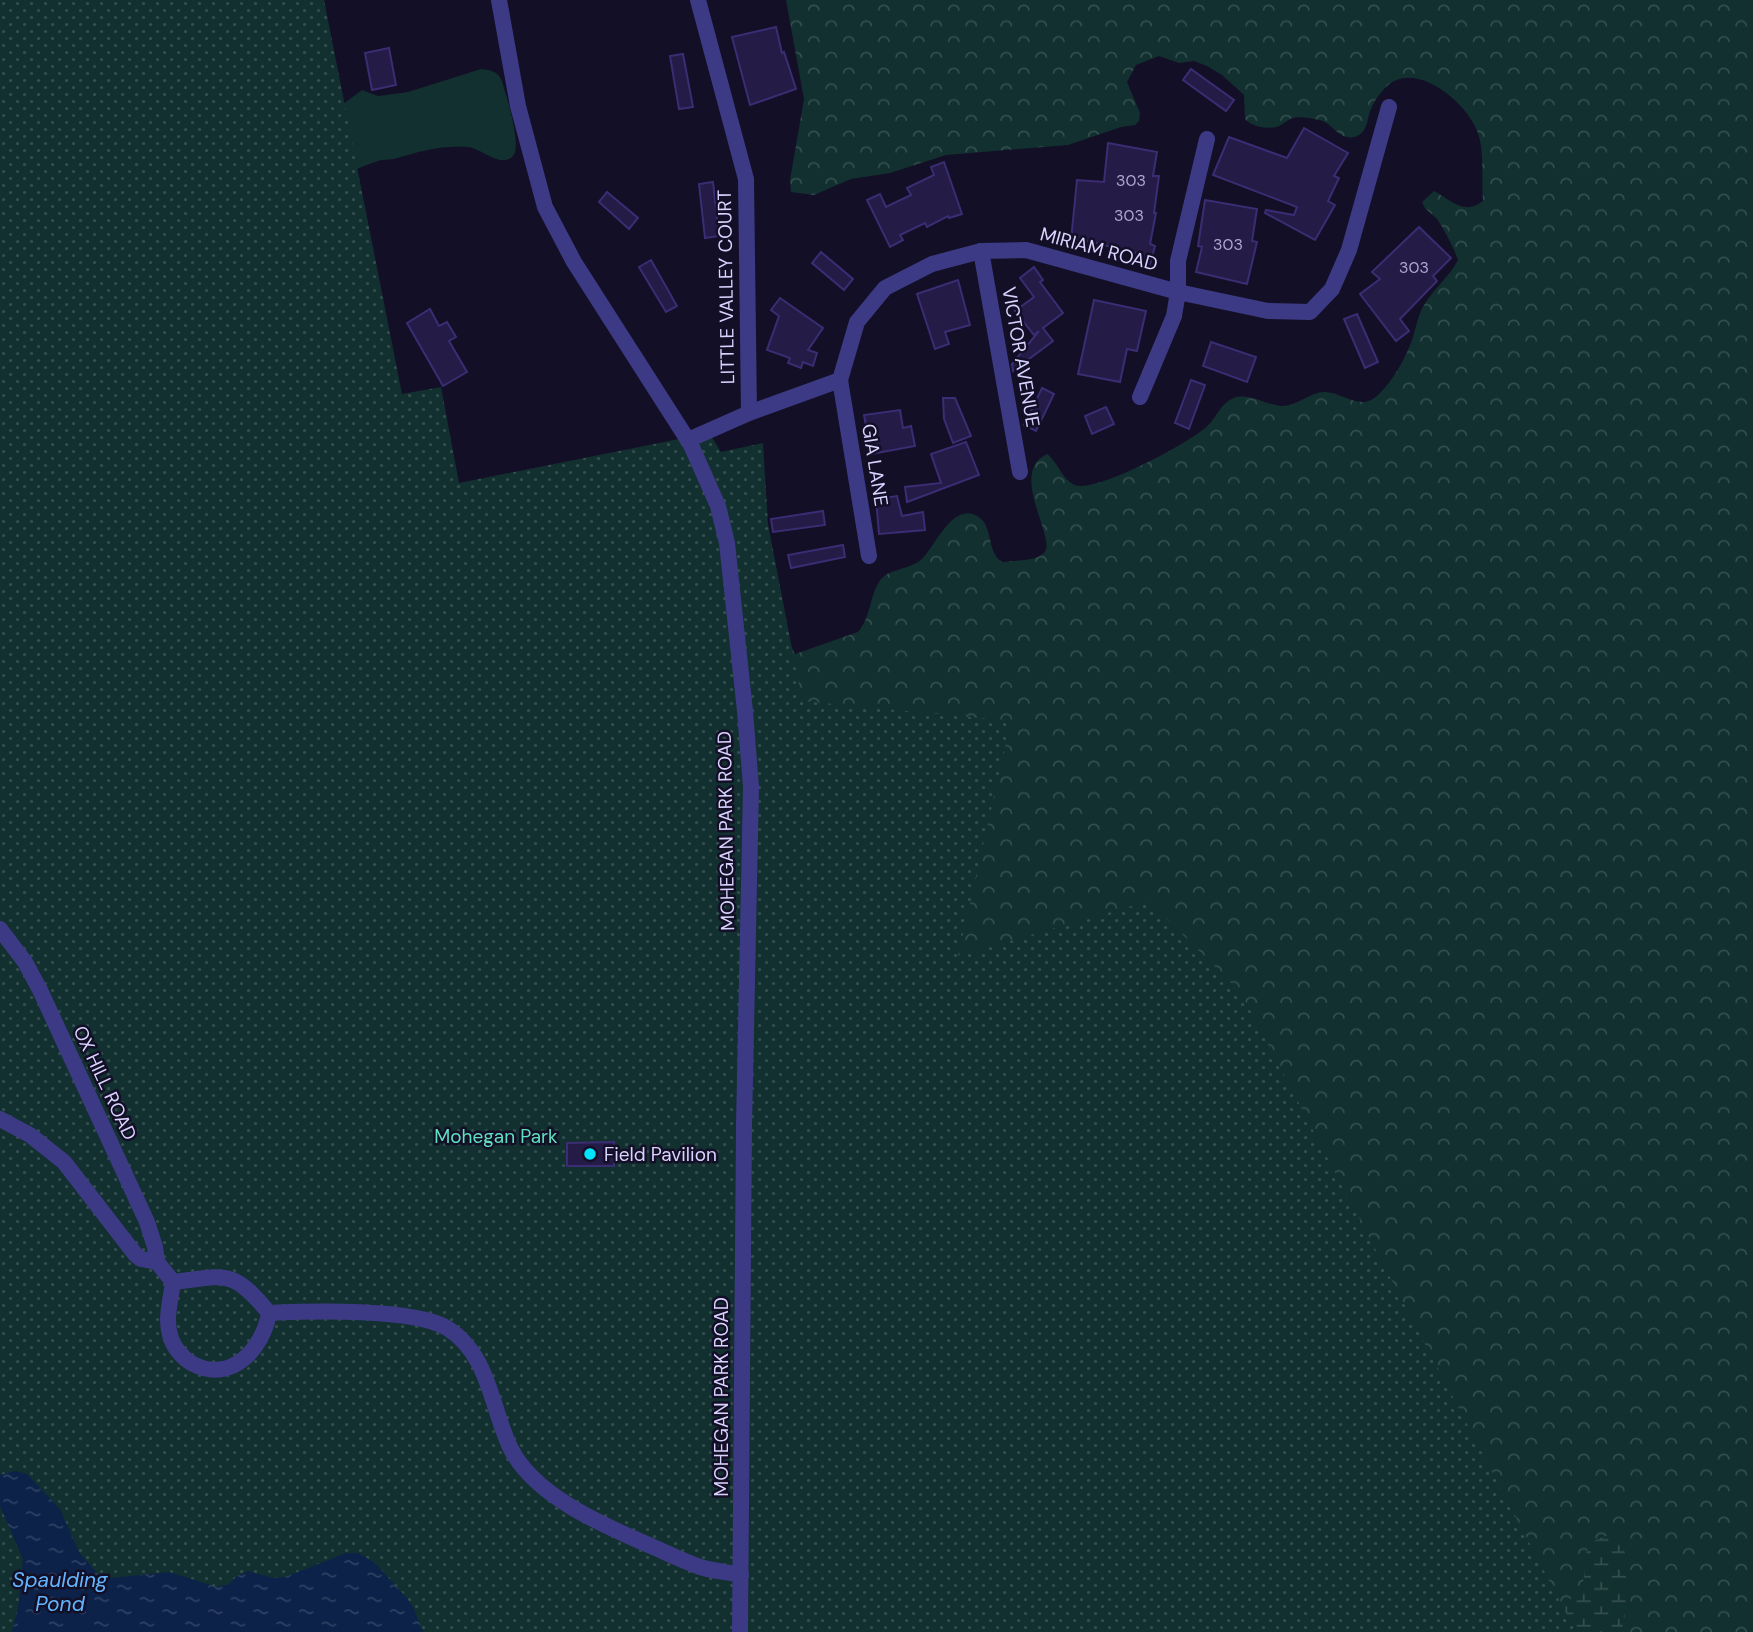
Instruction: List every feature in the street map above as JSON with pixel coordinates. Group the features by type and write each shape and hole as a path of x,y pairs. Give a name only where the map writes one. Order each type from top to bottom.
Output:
{"street":[{"name":"MOHEGAN PARK ROAD","path":"499,0 518,106 538,189 550,220 573,262 688,440 712,490 724,528 750,764 751,818 744,1135 740,1632"},
{"name":"LITTLE VALLEY COURT","path":"698,0 746,179 749,412"},
{"name":"MIRIAM ROAD","path":"840,380 857,322 886,288 932,264 981,251 1026,250 1178,292 1268,311 1310,312 1332,289 1349,250 1389,107"},
{"path":"1140,397 1174,316 1178,292 1178,261 1207,139"},
{"name":"VICTOR AVENUE","path":"981,251 1020,472"},
{"path":"688,440 749,412 840,380"},
{"name":"GIA LANE","path":"840,380 869,556"},
{"name":"OX HILL ROAD","path":"0,929 25,962 40,990 147,1222 157,1262"},
{"path":"0,1119 30,1135 64,1162 135,1254 141,1259 157,1262 173,1282 170,1335 182,1356 202,1368 226,1368 247,1357 265,1330 269,1313"},
{"path":"173,1282 214,1275 228,1277 247,1288 269,1313"},
{"path":"269,1313 405,1316 433,1322 448,1329 464,1342 478,1360 514,1455 530,1474 551,1492 593,1520 677,1558 704,1568 741,1575"}],"green space":[{"name":"Mohegan Park","path":"0,0 324,0 402,394 441,387 459,483 709,433 721,452 763,443 768,524 802,701 1011,721 958,956 1149,901 1241,993 1576,1632 0,1632"},
{"path":"786,0 1753,0 1753,1632 771,1632 788,639 795,654 858,632 883,577 922,559 945,527 960,515 968,513 982,520 994,552 1002,562 1040,556 1047,546 1032,490 1032,475 1036,463 1047,454 1071,483 1086,486 1121,475 1180,445 1205,428 1225,404 1234,398 1245,397 1287,406 1326,392 1358,402 1371,400 1383,390 1398,369 1410,345 1423,307 1458,260 1440,223 1422,202 1434,191 1464,207 1483,201 1478,133 1472,121 1452,98 1425,81 1398,79 1386,87 1372,106 1361,134 1347,137 1325,122 1309,118 1289,119 1270,128 1252,124 1245,119 1244,95 1222,75 1194,61 1179,63 1159,56 1136,65 1127,82 1140,113 1139,121 1135,125 1068,145 946,155 890,173 851,179 814,195 791,192 790,180 804,99"},
{"path":"481,69 497,74 504,86 516,145 513,156 508,159 497,159 468,147 439,148 380,160 357,169 0,214 343,104 362,90 378,96 408,92"},
{"path":"1611,1534 1619,1541 1627,1565 1627,1594 1622,1632 1513,1632 1579,1591 1591,1542"}],"water":[{"name":"Spaulding Pond","path":"15,1471 27,1474 60,1509 79,1552 102,1579 169,1572 217,1587 229,1584 248,1571 273,1578 285,1577 346,1553 358,1553 374,1562 406,1597 423,1632 12,1632 18,1608 23,1559 0,1506 0,1475"}],"building":[{"path":"776,27 782,53 784,52 796,89 750,105 732,37"},
{"path":"389,48 396,85 372,90 365,53"},
{"path":"683,54 693,107 679,109 670,56"},
{"path":"1191,69 1234,100 1226,111 1183,80"},
{"path":"1304,128 1348,153 1334,176 1339,178 1328,201 1335,205 1315,240 1265,213 1266,210 1294,215 1297,207 1213,175 1229,137 1287,158"},
{"path":"1108,143 1157,152 1153,176 1159,176 1150,244 1155,246 1150,264 1133,259 1135,253 1092,242 1071,240 1077,180 1104,182"},
{"path":"944,162 962,214 949,218 948,216 927,227 925,223 900,235 903,240 890,247 867,200 880,194 886,207 911,195 907,188 934,175 931,167"},
{"path":"713,182 719,236 705,238 699,184"},
{"path":"607,192 638,218 629,229 599,202"},
{"path":"1205,200 1257,209 1252,241 1257,242 1247,284 1196,272 1202,247 1198,246"},
{"path":"1419,227 1451,258 1433,276 1437,281 1400,319 1409,331 1396,341 1360,294 1380,279 1372,272"},
{"path":"821,252 853,279 844,290 812,263"},
{"path":"651,260 677,306 666,312 639,267"},
{"path":"1034,267 1043,280 1040,282 1063,313 1043,328 1053,341 1013,371 1012,364 1039,331 1034,335 1015,311 1034,297 1020,278"},
{"path":"958,280 970,325 945,332 949,344 935,349 917,294"},
{"path":"780,298 823,328 808,350 817,353 813,366 803,362 801,368 788,363 790,358 767,350 779,316 771,310"},
{"path":"1094,300 1146,311 1137,351 1127,349 1120,382 1078,374"},
{"path":"430,309 439,326 447,322 456,337 449,341 467,372 443,386 407,323"},
{"path":"1357,314 1378,362 1365,368 1344,319"},
{"path":"1211,342 1256,357 1247,382 1203,366"},
{"path":"1191,380 1205,385 1189,429 1175,423"},
{"path":"1042,388 1054,394 1036,431 1024,425"},
{"path":"943,398 955,398 971,436 953,443 944,419"},
{"path":"1106,407 1114,424 1092,434 1085,416"},
{"path":"900,410 903,428 911,426 915,446 871,454 864,415"},
{"path":"966,442 979,475 907,502 905,487 941,483 931,454"},
{"path":"897,496 902,516 923,512 925,530 879,534 876,499"},
{"path":"823,511 825,525 773,532 771,519"},
{"path":"843,545 845,557 791,568 788,555"},
{"name":"Field Pavilion","path":"614,1142 614,1166 567,1166 567,1143"}],"place":[{"name":"Field Pavilion","path":"590,1154"}]}
